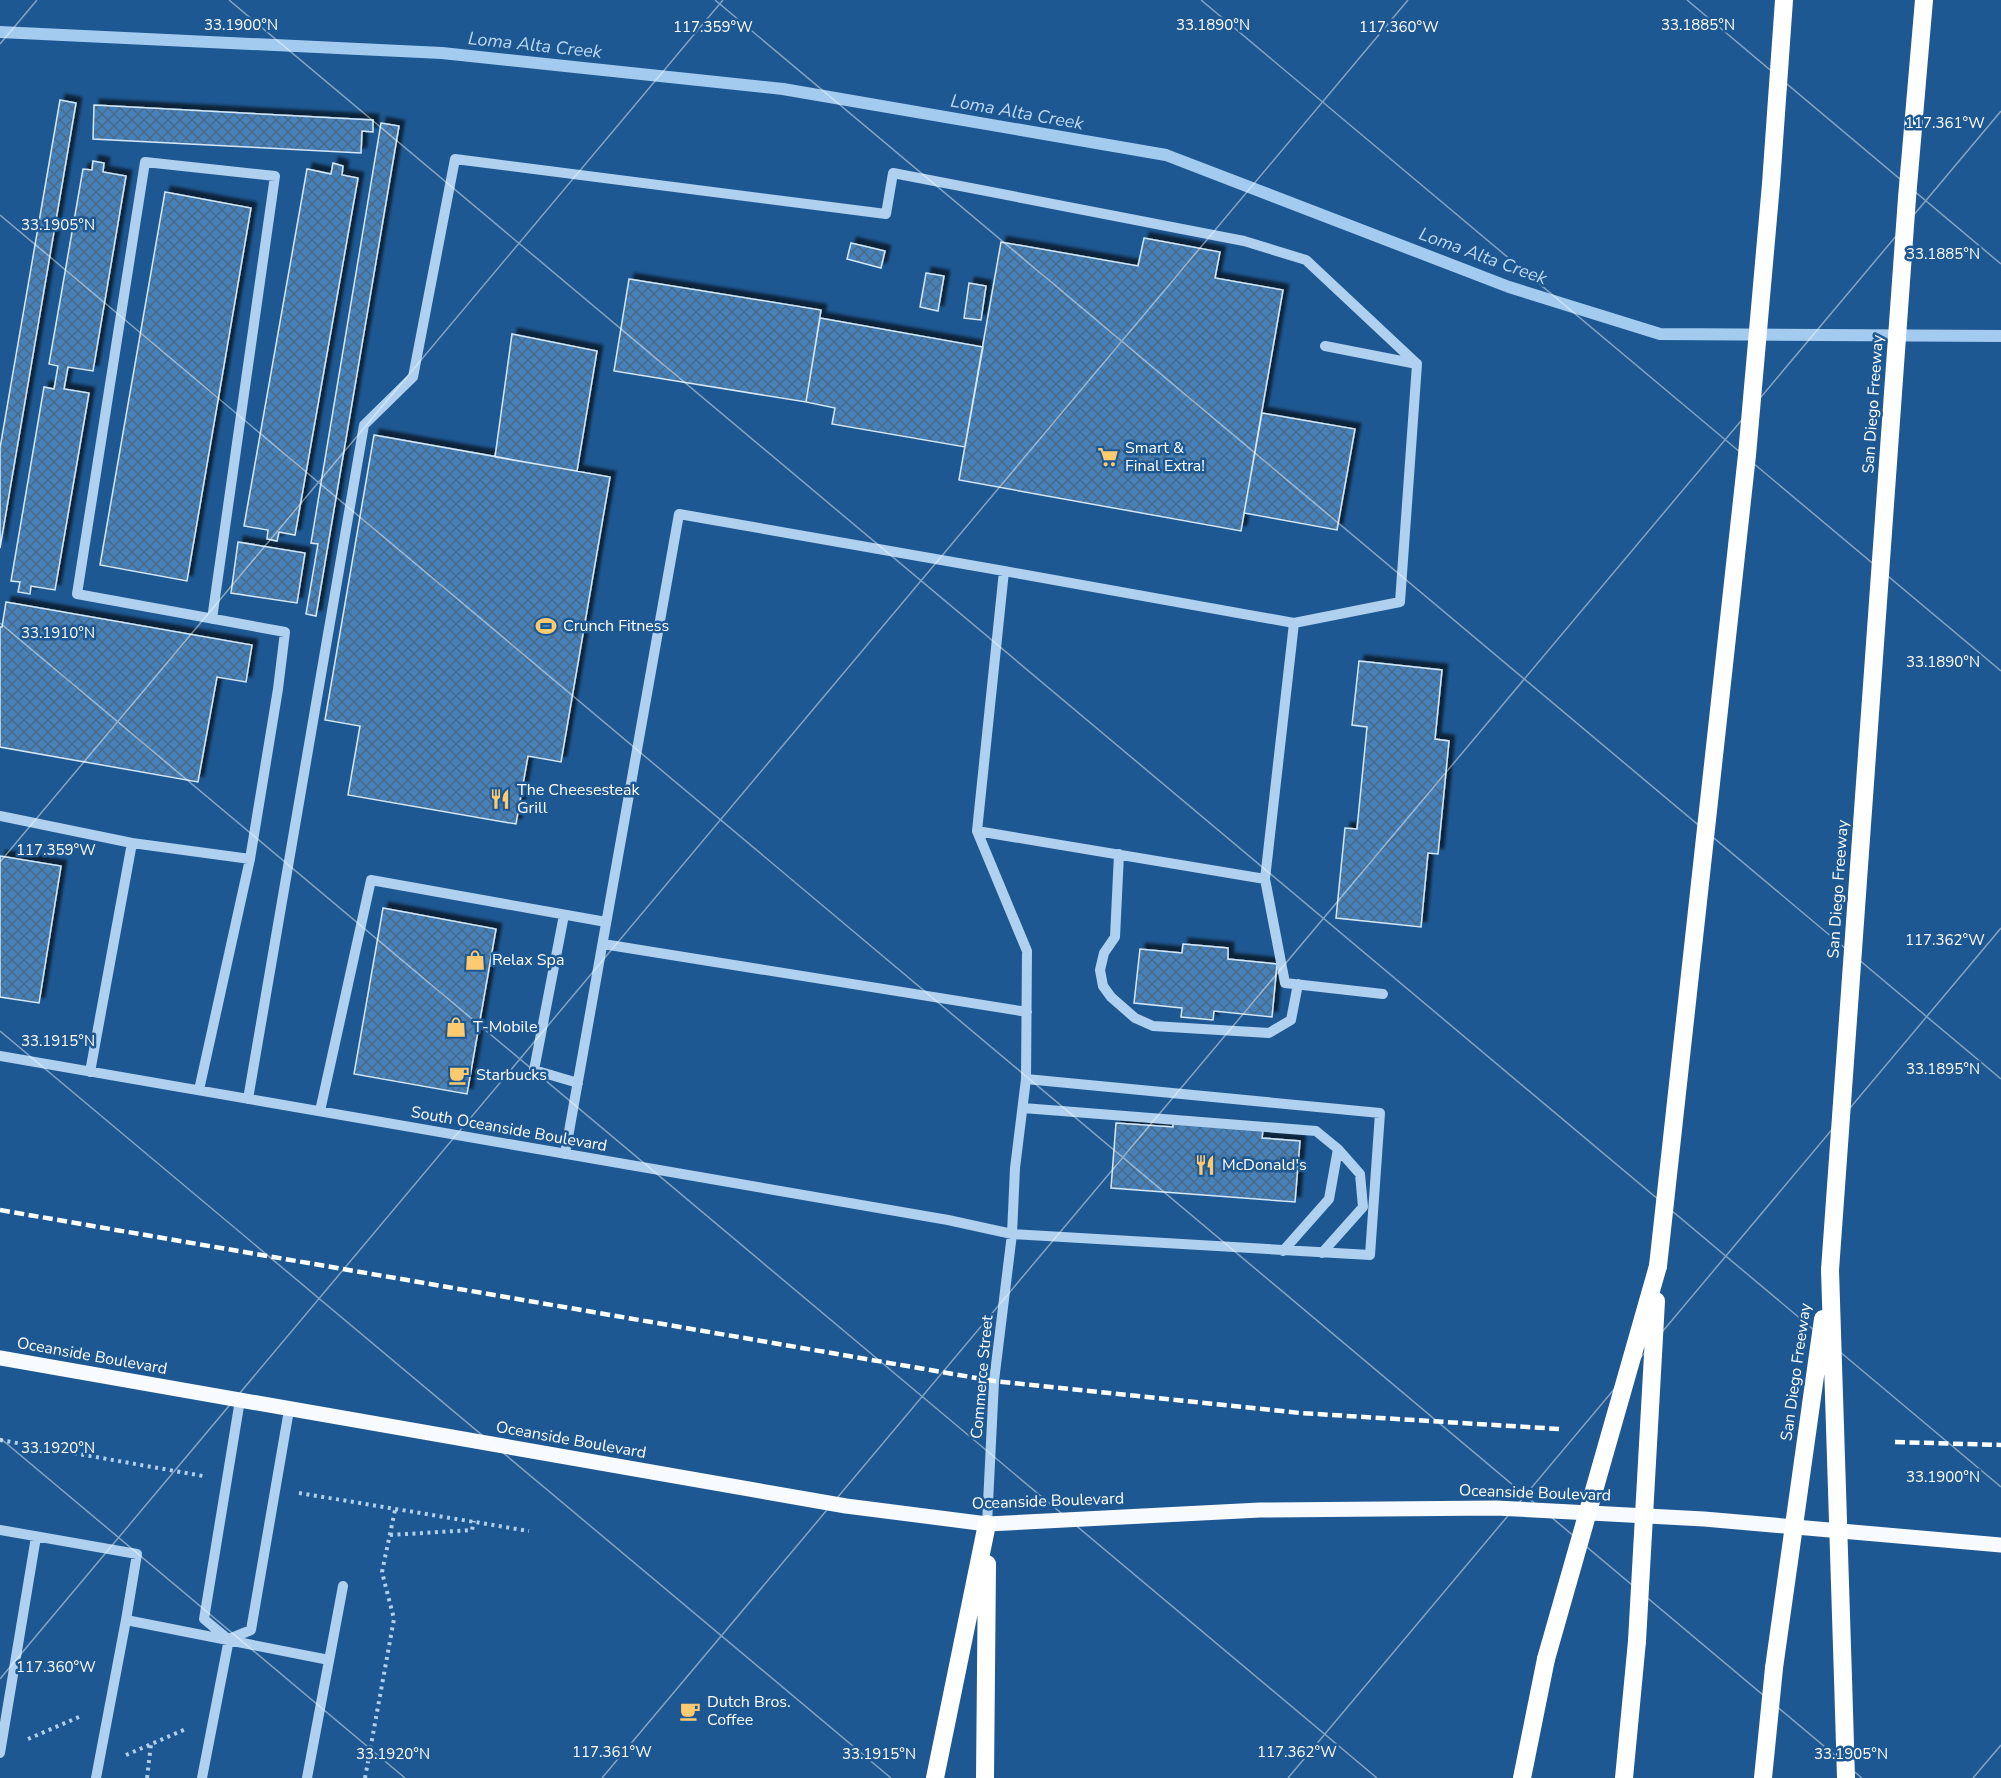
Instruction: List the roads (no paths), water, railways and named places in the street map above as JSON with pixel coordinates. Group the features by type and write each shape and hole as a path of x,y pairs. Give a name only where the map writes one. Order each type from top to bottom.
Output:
{"highway":[{"path":"1624,1778 1637,1641 1658,1266 1747,455 1771,184 1784,0"},
{"name":"San Diego Freeway","path":"1763,1778 1774,1668 1830,1270 1906,198 1924,0"},
{"path":"1522,1778 1546,1659 1658,1266"},
{"path":"1830,1270 1846,1778"},
{"path":"935,1778 987,1524"},
{"path":"985,1778 987,1524"}],"main road":[{"name":"Oceanside Boulevard","path":"0,1358 846,1506 987,1524 1260,1510 1496,1508 1704,1519 2001,1545"}],"street":[{"path":"248,1099 364,425 413,377 455,159 886,214 893,173 1244,241 1306,260 1417,364"},
{"path":"199,1090 250,859 285,632 212,619 77,594 145,162 275,176 212,619"},
{"path":"1325,346 1417,364"},
{"path":"565,1154 679,514 1294,623 1400,602 1417,364"},
{"path":"1004,572 977,831 1265,879"},
{"path":"1294,623 1265,879 1285,982 1383,994"},
{"path":"0,816 132,843 250,859"},
{"name":"Commerce Street","path":"977,831 1027,951 1026,1079 1015,1168 1012,1234 994,1381 987,1524"},
{"path":"90,1072 132,843"},
{"path":"1119,854 1115,937 1104,953 1100,970 1103,986 1135,1018 1153,1026 1269,1033 1291,1020 1298,984"},
{"path":"321,1111 371,879 606,922"},
{"path":"564,915 534,1070 578,1083"},
{"path":"603,944 1027,1012"},
{"name":"South Oceanside Boulevard","path":"0,1056 948,1220 1012,1234 1370,1255 1380,1113 1026,1079"},
{"path":"1023,1108 1316,1131 1338,1149 1360,1174 1363,1207 1322,1253"},
{"path":"1283,1251 1329,1199 1338,1149"},
{"path":"229,1639 204,1619 240,1400"},
{"path":"229,1639 251,1630 290,1410"},
{"path":"0,1530 137,1554 96,1778"},
{"path":"0,1753 36,1537"},
{"path":"307,1778 343,1586"},
{"path":"126,1620 329,1660"},
{"path":"202,1778 229,1639"}],"waterway":[{"name":"Loma Alta Creek","path":"0,32 442,53 783,89 1166,155 1509,287 1660,334 2001,336"}],"railway":[{"path":"0,1210 994,1381 1300,1413 1559,1429"},
{"path":"1895,1442 2001,1445"}],"place":[{"name":"Smart & Final Extra!","path":"1108,457"},
{"name":"Crunch Fitness","path":"546,626"},
{"name":"The Cheesesteak Grill","path":"500,799"},
{"name":"Relax Spa","path":"475,960"},
{"name":"T-Mobile","path":"456,1027"},
{"name":"Starbucks","path":"459,1075"},
{"name":"McDonald's","path":"1205,1165"},
{"name":"Dutch Bros. Coffee","path":"690,1711"}]}
